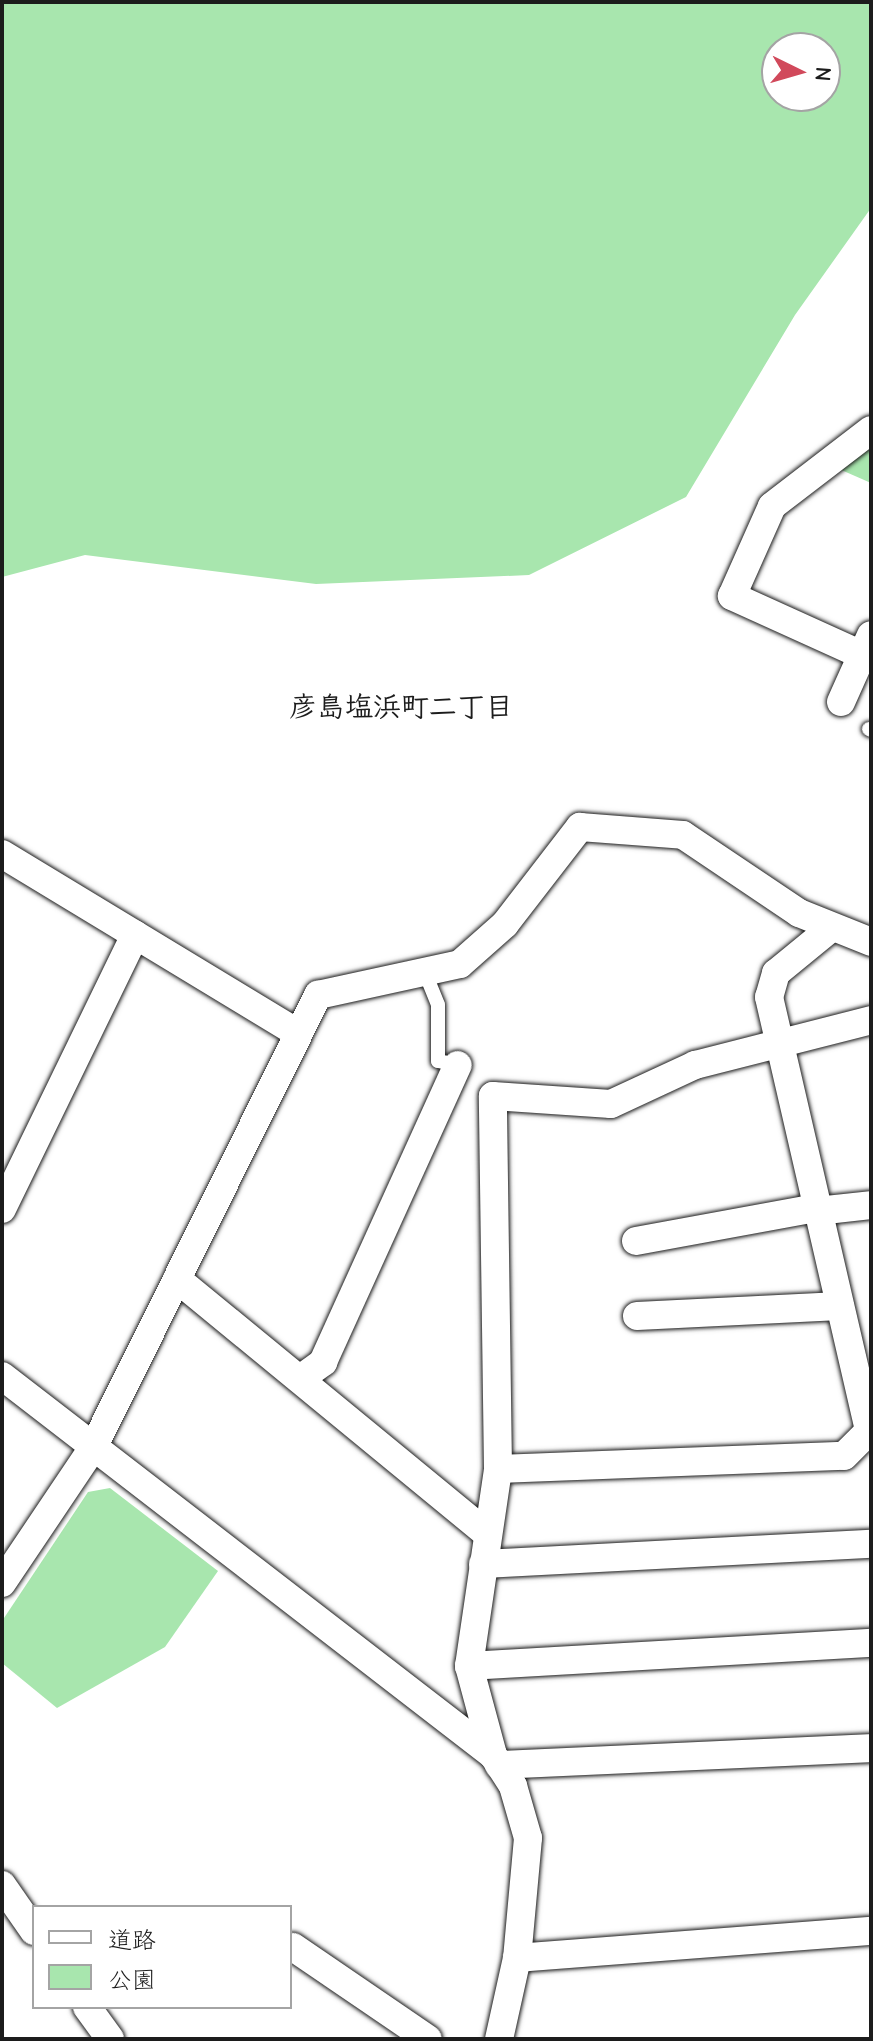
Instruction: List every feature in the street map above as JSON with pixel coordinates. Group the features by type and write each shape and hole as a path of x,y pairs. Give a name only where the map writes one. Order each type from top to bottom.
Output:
{"street":[{"path":"841,702 866,645 732,596 772,506 871,430"},
{"path":"2,1583 94,1446 296,1032 318,995 426,975 482,948 580,827 683,835 831,928 871,942"},
{"path":"2,854 296,1032"},
{"path":"498,1469 844,1456 870,1430 778,1044 768,984 831,928"},
{"path":"2,1209 135,935"},
{"path":"499,2039 517,1958 528,1838 496,1760 469,1666 486,1533 498,1469 493,1096 611,1104 695,1065 871,1020"},
{"path":"300,1379 323,1362 458,1065"},
{"path":"636,1241 817,1210 871,1205"},
{"path":"177,1279 486,1533"},
{"path":"637,1316 840,1306"},
{"path":"2,1376 496,1760 871,1748"},
{"path":"483,1564 871,1544"},
{"path":"469,1666 871,1643"},
{"path":"2,1885 32,1928"},
{"path":"517,1958 871,1931"},
{"path":"293,1947 400,2030 428,2039"},
{"path":"88,2009 110,2039"}],"lane":[{"path":"426,975 438,1005 438,1061 458,1065"}],"green space":[{"path":"2,2 871,2 871,208 795,315 686,497 529,575 316,584 85,555 2,577"},
{"path":"871,444 871,483 839,469"},
{"path":"110,1488 218,1571 165,1647 57,1708 2,1663 2,1621 88,1492"}],"district":[{"name":"彦島塩浜町二丁目","path":"401,707"}]}
